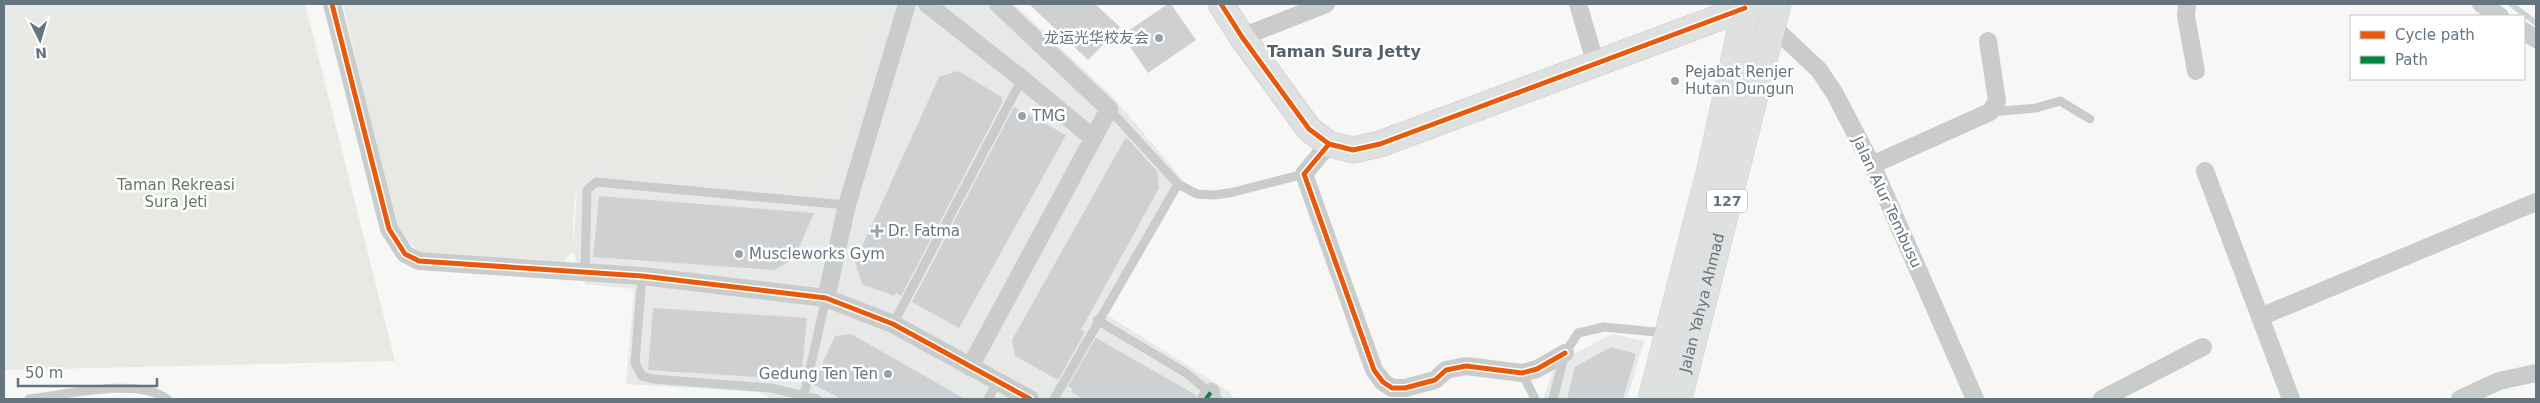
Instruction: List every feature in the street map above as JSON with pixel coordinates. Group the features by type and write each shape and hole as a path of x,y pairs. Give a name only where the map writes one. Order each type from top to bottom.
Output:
{"main road":[{"name":"Jalan Yahya Ahmad","path":"1652,399 1711,170 1746,6"},
{"name":"Jalan Yahya Ahmad","path":"1678,399 1774,14"}],"street":[{"path":"332,4 389,229 404,254 419,261 642,276 826,298 893,324 1030,399"},
{"path":"826,298 848,205 907,4"},
{"path":"927,4 1022,78 1093,138"},
{"path":"970,367 1109,109 998,4"},
{"path":"1221,4 1310,130 1329,144 1353,150 1380,144 1596,65 1746,6"},
{"path":"1242,36 1326,4"},
{"path":"1578,4 1596,65"},
{"path":"2187,4 2186,16 2196,71"},
{"path":"2481,4 2498,15"},
{"name":"Jalan Alur Tembusu","path":"1774,14 1819,70 1835,94 1872,165 1975,399"},
{"path":"2525,32 2536,39"},
{"path":"1872,165 1990,112 1997,101 1988,41"},
{"path":"1329,144 1304,174 1374,370 1383,382 1392,388 1420,385 1435,380 1446,370 1466,366 1522,373 1537,369 1566,353"},
{"path":"2205,171 2291,399"},
{"path":"2260,317 2536,202"},
{"path":"2102,399 2203,347"},
{"path":"2460,399 2499,381 2536,373"}],"lane":[{"path":"893,324 1022,78"},
{"path":"1990,112 2036,108 2060,101 2090,119"},
{"path":"1109,109 1178,184 1197,194 1215,195 1304,174"},
{"path":"585,272 586,190 596,182 848,205"},
{"path":"1054,399 1178,184"},
{"path":"642,276 635,363 642,376 653,380 771,388 817,399"},
{"path":"804,395 826,298"},
{"path":"1098,320 1186,373 1212,397"},
{"path":"1553,399 1566,353 1578,333 1604,327 1668,333"},
{"path":"1522,373 1535,399"},
{"path":"988,399 998,381"},
{"path":"29,399 129,387 149,390 167,399"}],"shaded area":[{"path":"885,4 1014,4 1113,97 1183,180 1107,315 1227,390 1235,399 772,399 758,392 626,384 634,289 586,284 573,252 577,189 582,175 591,169 813,188 831,176"},
{"path":"1612,334 1644,341 1627,399 1543,399 1555,364"}],"green space":[{"name":"Taman Rekreasi Sura Jeti","path":"4,4 305,4 395,361 4,370"},
{"path":"343,4 885,4 831,176 813,188 591,169 584,176 576,195 573,219 573,252 564,261 420,252 407,241 395,225"}],"building":[{"path":"1029,4 1095,4 1120,27 1088,60"},
{"name":"龙运光华校友会","path":"1168,4 1171,4 1196,40 1148,73 1122,35"},
{"path":"958,71 1002,97 1001,100 1003,101 901,296 896,293 894,296 862,284 855,262 939,77"},
{"path":"1014,107 1066,135 959,328 912,302"},
{"path":"1126,137 1157,171 1159,188 1081,330 1085,332 1058,380 1015,356 1012,340"},
{"path":"599,196 814,213 794,259 774,270 593,257"},
{"path":"653,308 807,318 801,380 648,370"},
{"path":"851,334 965,399 841,399 813,384 835,336"},
{"path":"1096,338 1196,395 1196,399 1084,399 1071,392 1073,389 1068,386"},
{"path":"1611,347 1636,354 1623,399 1567,399 1575,367"}],"waterway":[{"path":"2511,4 2536,23"}],"marked path":[{"path":"1206,399 1211,392"}],"cycle path":[{"path":"332,4 389,229 405,254 419,261 642,276 826,298 893,324 1030,399"},
{"path":"1221,4 1242,37 1309,129 1329,144 1353,150 1380,144 1745,8"},
{"path":"1329,144 1304,174 1374,370 1383,382 1392,388 1405,388 1435,380 1446,370 1466,366 1522,373 1537,369 1565,353"}],"place":[{"name":"龙运光华校友会","path":"1159,38"},
{"name":"Pejabat Renjer Hutan Dungun","path":"1675,81"},
{"name":"TMG","path":"1022,116"},
{"name":"Dr. Fatma","path":"877,231"},
{"name":"Muscleworks Gym","path":"739,254"},
{"name":"Gedung Ten Ten","path":"888,374"}],"district":[{"name":"Taman Sura Jetty","path":"1344,51"}]}
